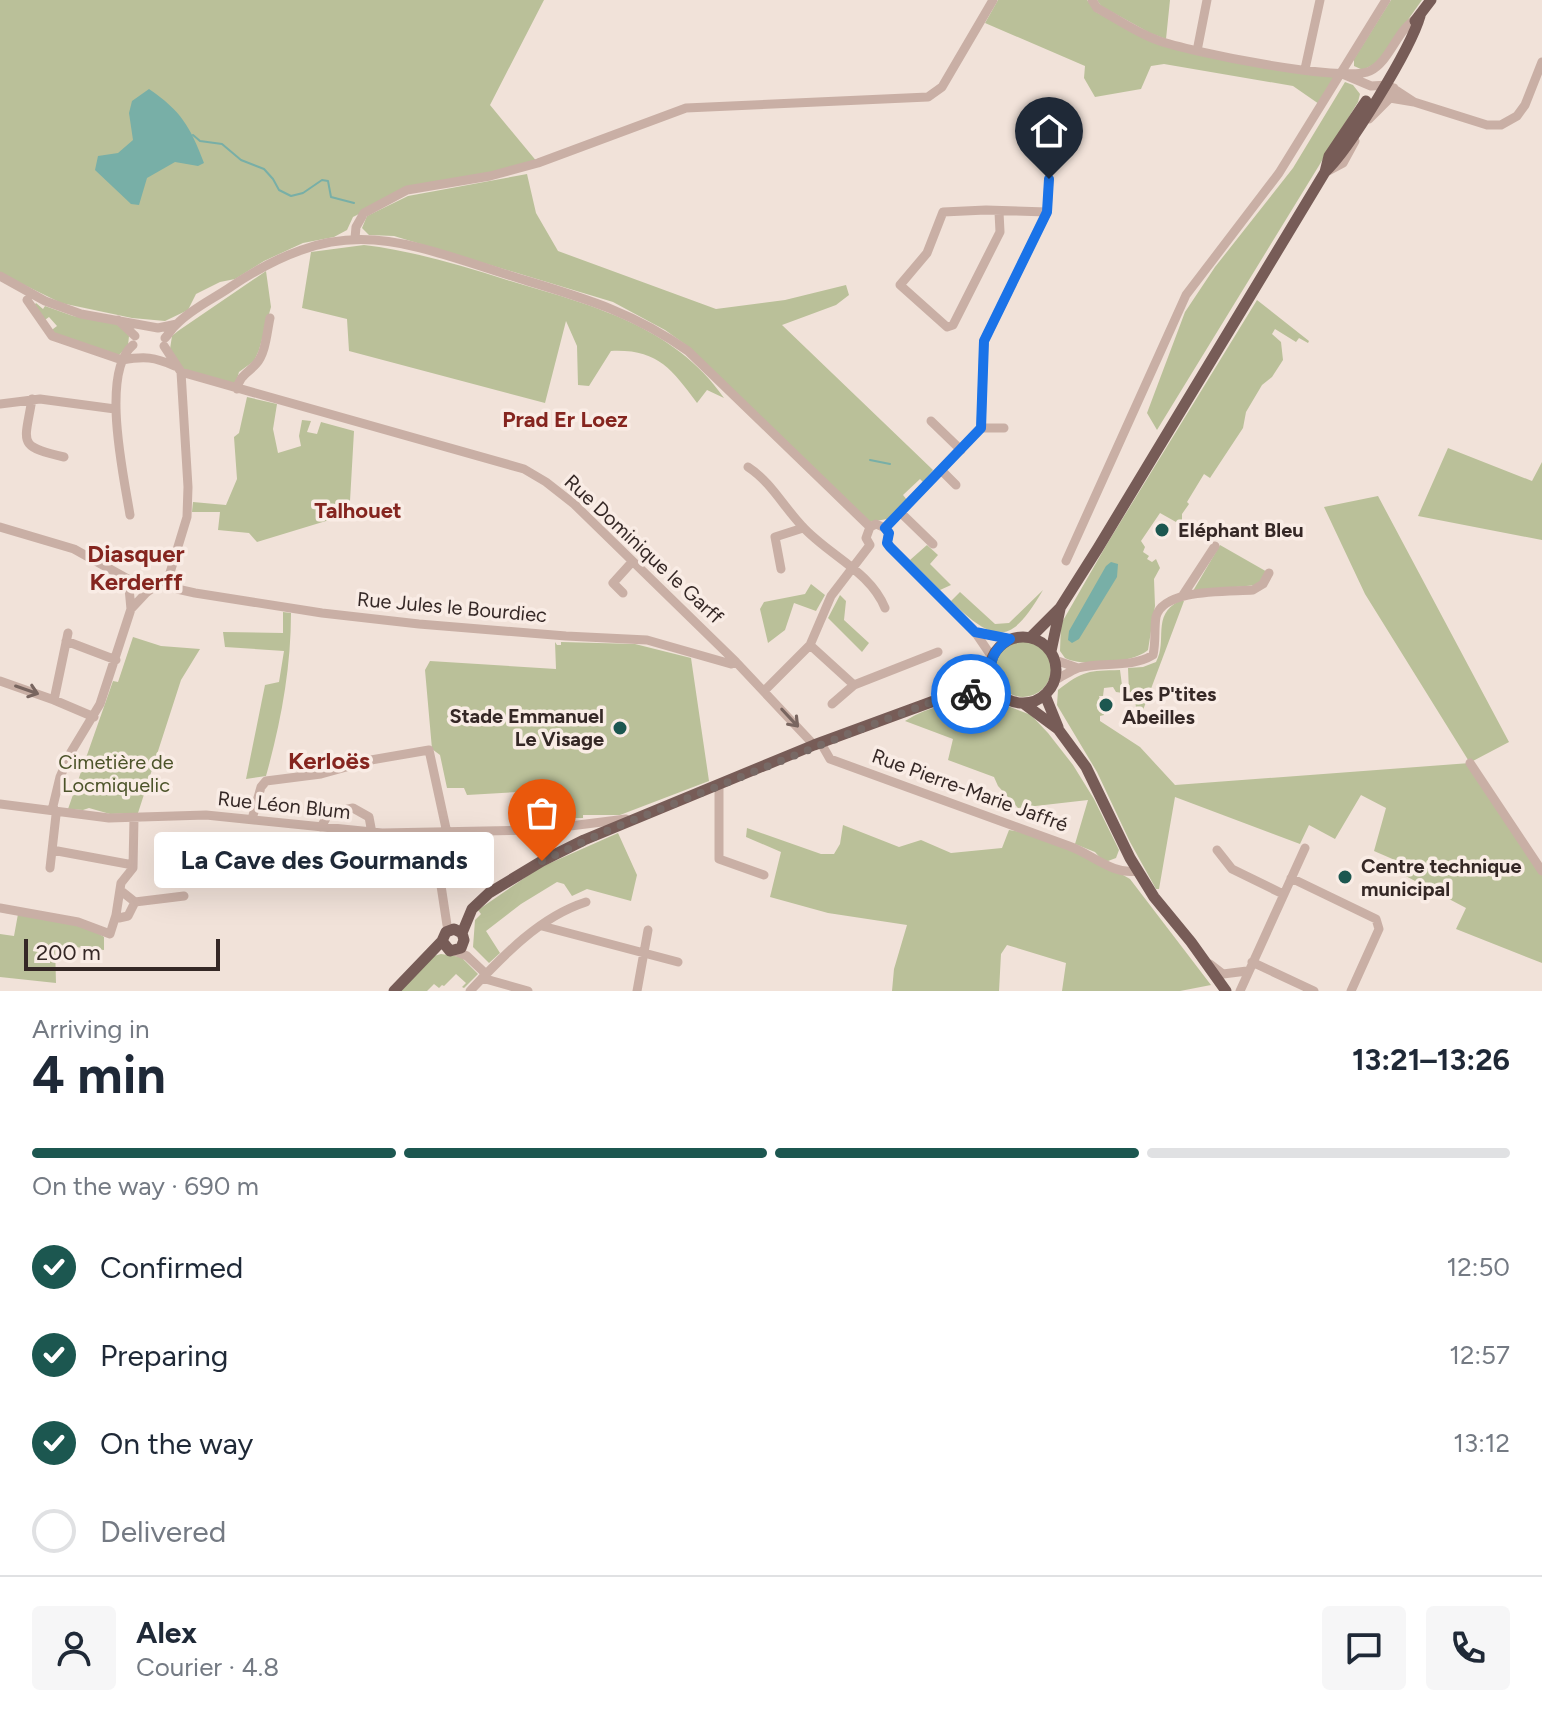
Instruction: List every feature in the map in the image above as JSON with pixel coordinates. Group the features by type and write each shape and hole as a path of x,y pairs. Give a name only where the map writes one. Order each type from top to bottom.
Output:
{"main road":[{"path":"1031,637 1060,608 1325,172 1338,160 1384,88 1431,0"},
{"path":"1023,703 1045,695 1055,680 1053,656 1060,608"},
{"path":"394,991 433,951 456,939 472,909 489,893 580,842 942,698 969,684 991,661 999,647 1010,639 1031,637 1042,642 1053,656"},
{"path":"991,661 992,680 1000,693 1023,703 1058,729"},
{"path":"942,698 979,692 1000,693"},
{"path":"1045,695 1058,729 1086,767 1137,871 1226,989"}],"street":[{"path":"355,238 356,227 364,213 407,190 490,176 538,163 686,108 928,97 942,87 993,0"},
{"path":"1092,0 1097,8 1154,39 1197,51 1342,74 1368,72 1377,66 1409,22 1420,16"},
{"path":"1197,51 1207,0"},
{"path":"1305,69 1320,0"},
{"path":"1066,561 1186,295 1279,173 1386,0"},
{"path":"1342,74 1414,102 1487,125 1501,125 1517,116 1525,105 1542,62"},
{"path":"1368,72 1384,88"},
{"path":"885,528 981,428 984,341 1047,212 1049,179"},
{"path":"999,212 1000,232 953,325 947,327 900,285 927,253 943,212 999,212 1047,212"},
{"path":"0,276 59,307 158,328 177,324 277,260 303,248 355,238 411,245 611,306 640,321 688,351 870,527"},
{"path":"27,300 52,336 122,360 155,357 177,324"},
{"path":"237,389 242,374 257,363 270,318"},
{"path":"118,320 134,340 141,356"},
{"path":"130,515 115,409 122,360 126,350 146,326"},
{"path":"137,590 163,581 176,557 188,501 178,369 158,328"},
{"name":"Rue Dominique le Garff","path":"155,357 178,369 237,389 524,469 574,504 818,745"},
{"path":"0,404 32,399 115,409"},
{"path":"32,399 26,438 28,445 33,450 64,457"},
{"path":"931,421 961,450"},
{"path":"981,428 1004,428"},
{"path":"748,467 764,477 803,528 880,595 885,608"},
{"path":"942,471 956,485"},
{"path":"901,513 933,544"},
{"path":"876,524 885,528 889,533 887,543 879,548 870,545 866,534 870,527 876,524"},
{"path":"0,527 74,549 101,562 137,590"},
{"path":"781,569 775,537 803,528"},
{"path":"887,543 975,632 991,661"},
{"path":"764,691 810,645 831,596 870,545"},
{"path":"1183,595 1215,546"},
{"path":"623,593 613,583 632,562"},
{"path":"1055,680 1078,668 1123,664 1153,655 1157,615 1169,601 1183,595 1253,590 1263,584 1269,573"},
{"name":"Rue Jules le Bourdiec","path":"163,581 177,589 195,593 322,613 558,636 647,640 731,664 736,662"},
{"path":"50,868 54,800 60,777 71,752 94,717 116,660 137,590"},
{"path":"975,632 1010,639"},
{"path":"54,700 67,637 116,660"},
{"path":"810,645 854,685"},
{"path":"832,704 854,685 938,652"},
{"path":"1053,656 1078,668"},
{"path":"0,681 94,717"},
{"name":"Rue Pierre-Marie Jaffré","path":"818,745 830,759 1072,847 1118,870 1137,871"},
{"path":"252,819 261,787 266,781 321,774 429,750 447,833"},
{"path":"1470,763 1542,871"},
{"path":"719,786 719,859 764,875"},
{"name":"Rue Léon Blum","path":"0,804 109,818 206,815 372,833 564,829 637,818"},
{"path":"321,827 329,813 353,808 369,817 372,833"},
{"path":"0,908 78,922 110,934 121,883 133,865 134,818"},
{"path":"579,825 580,842"},
{"path":"564,829 580,842"},
{"path":"433,833 447,925 484,976 528,991"},
{"path":"1240,991 1305,848"},
{"path":"52,850 133,865"},
{"path":"1217,850 1232,869 1283,894"},
{"path":"1109,866 1130,858"},
{"path":"1291,878 1374,916 1378,922 1379,929 1351,991"},
{"path":"120,890 135,902 184,896"},
{"path":"116,915 119,918 128,916 135,902"},
{"path":"470,991 510,950 571,907 586,902"},
{"path":"542,926 678,962"},
{"path":"637,991 648,930"},
{"path":"1200,954 1223,974 1250,966 1314,991"},
{"path":"1226,989 1225,980 1250,966"}],"green space":[{"path":"0,0 544,0 490,105 538,163 407,190 353,217 347,230 334,237 303,243 235,279 220,282 196,294 188,310 165,321 132,318 61,303 0,273"},
{"path":"998,0 1087,0 1096,12 1148,40 1334,77 1319,104 1293,86 1164,64 1151,66 1141,89 1095,97 1084,78 1085,66 985,23"},
{"path":"1097,0 1170,0 1166,39 1101,6"},
{"path":"1391,0 1422,0 1378,62 1363,70 1354,66 1354,59"},
{"path":"1345,82 1353,85 1360,94 1358,102 1157,430 1147,413 1185,312 1215,267 1293,168"},
{"path":"527,174 536,213 558,251 716,309 785,300 846,285 849,295 836,305 782,325 933,470 923,482 920,479 903,495 907,500 887,519 870,522 686,345 665,330 613,302 394,236 369,235 362,228 367,216 408,196"},
{"path":"364,245 454,264 568,298 627,321 680,352 704,373 724,398 707,390 697,403 662,363 652,357 627,351 611,351 589,386 578,385 577,346 566,321 545,403 349,351 347,319 302,308 311,252"},
{"path":"266,271 271,307 254,361 239,372 235,386 182,369 170,349 172,336"},
{"path":"1257,300 1309,341 1299,338 1296,342 1275,329 1272,334 1281,342 1283,360 1272,377 1262,385 1246,412 1243,428 1210,478 1204,474 1187,502 1189,504 1182,514 1182,522 1160,513 1141,541 1145,547 1143,552 1149,556 1147,559 1152,562 1156,559 1160,568 1154,579 1155,606 1148,650 1131,658 1108,662 1065,658 1060,651 1061,624"},
{"path":"36,303 43,309 45,306 73,316 114,323 129,336 128,346 117,357 49,332 57,326 49,317 42,322 32,308"},
{"path":"247,397 277,404 273,429 278,453 301,446 302,420 311,421 307,432 317,434 321,422 354,431 350,501 326,521 257,542 249,533 218,530 220,512 192,512 193,502 226,505 237,479 234,437 239,433"},
{"path":"1448,448 1532,481 1542,462 1542,540 1418,516"},
{"path":"1378,496 1509,742 1471,762 1542,871 1542,963 1456,929 1466,908 1400,873 1404,864 1374,851 1386,808 1361,795 1335,839 1309,825 1300,844 1175,797 1159,889 1156,889 1097,772 1057,705 1058,690 1081,675 1093,671 1120,670 1123,693 1116,692 1113,687 1104,688 1103,696 1099,696 1104,715 1100,716 1100,721 1140,747 1175,785 1470,763 1365,594 1324,507"},
{"path":"927,545 938,555 930,564 951,585 940,590 910,560"},
{"path":"1220,545 1269,573 1257,585 1193,591"},
{"path":"811,584 825,595 816,611 794,603 785,630 768,643 760,609 764,602 805,594"},
{"path":"1043,590 1022,620 1003,632 980,626 951,601 960,592 995,624 1009,623"},
{"path":"840,595 846,601 844,620 869,643 862,652 828,618"},
{"path":"1179,601 1184,601 1137,726 1135,693 1129,692 1128,668 1156,662 1165,614"},
{"path":"283,612 291,613 291,634 276,735 266,776 246,779 265,685 279,682 284,651 225,647 223,632 283,633"},
{"name":"Cimetière de Locmiquelic","path":"133,637 161,646 200,649 181,680 138,813 110,814 89,808 68,809 113,681 118,682"},
{"path":"1023,641 1043,649 1051,669 1043,689 1023,697 1003,689 995,669 1003,649"},
{"path":"555,642 557,645 561,642 635,644 691,658 709,781 620,815 583,815 583,818 574,818 574,821 530,825 529,821 525,821 518,792 467,795 464,788 447,788 440,755 432,749 425,670 430,661 556,669"},
{"path":"989,699 1031,715 1048,733 1094,799 1119,850 1116,858 1102,860 1095,852 1075,844 1088,800 1018,808 994,777 948,760 953,739 905,721 946,705"},
{"path":"843,825 899,847 921,840 951,853 1002,848 1009,830 1034,834 1097,860 1130,879 1211,985 1180,991 1062,991 1066,963 1007,945 1001,954 999,991 892,991 894,969 907,925 828,913 770,897 781,852 746,837 747,828 821,854 834,854 840,844"},
{"path":"618,833 637,875 631,901 587,889 572,896 564,884 557,882 486,931 500,953 489,963 473,947 475,920 481,914 478,910 539,868"},
{"path":"18,914 89,927 104,937 104,950 55,945 56,983 0,977 0,934 14,936"},
{"path":"434,956 461,957 478,974 464,988 466,983 456,974 439,988 434,984 427,991 398,991"}],"water":[{"path":"149,89 183,120 204,163 198,166 175,162 147,178 139,205 131,204 95,170 98,156 118,153 133,140 129,113 132,101"},
{"path":"1111,562 1118,564 1117,577 1079,639 1072,643 1068,640 1069,631"}],"waterway":[{"path":"193,135 200,141 222,144 241,160 264,169 279,190 291,196 303,193 322,180 328,181 331,197 354,203"},
{"path":"870,460 890,464"}],"way so far":[{"path":"542,861 575,844 803,751 942,698 971,694"}],"place":[{"name":"Eléphant Bleu","path":"1162,530"},
{"name":"Les P'tites Abeilles","path":"1106,705"},
{"name":"Stade Emmanuel Le Visage","path":"620,728"},
{"name":"La Cave des Gourmands","path":"542,861"},
{"name":"Centre technique municipal","path":"1345,877"}],"district":[{"name":"Prad Er Loez","path":"565,419"},
{"name":"Talhouet","path":"358,510"},
{"name":"Diasquer Kerderff","path":"136,567"},
{"name":"Kerloës","path":"329,760"}],"route":[{"path":"971,694 1000,693 994,686 990,665 995,652 1010,639 975,632 890,547 887,543 889,533 885,528 981,428 984,341 1047,212 1049,179"}]}
